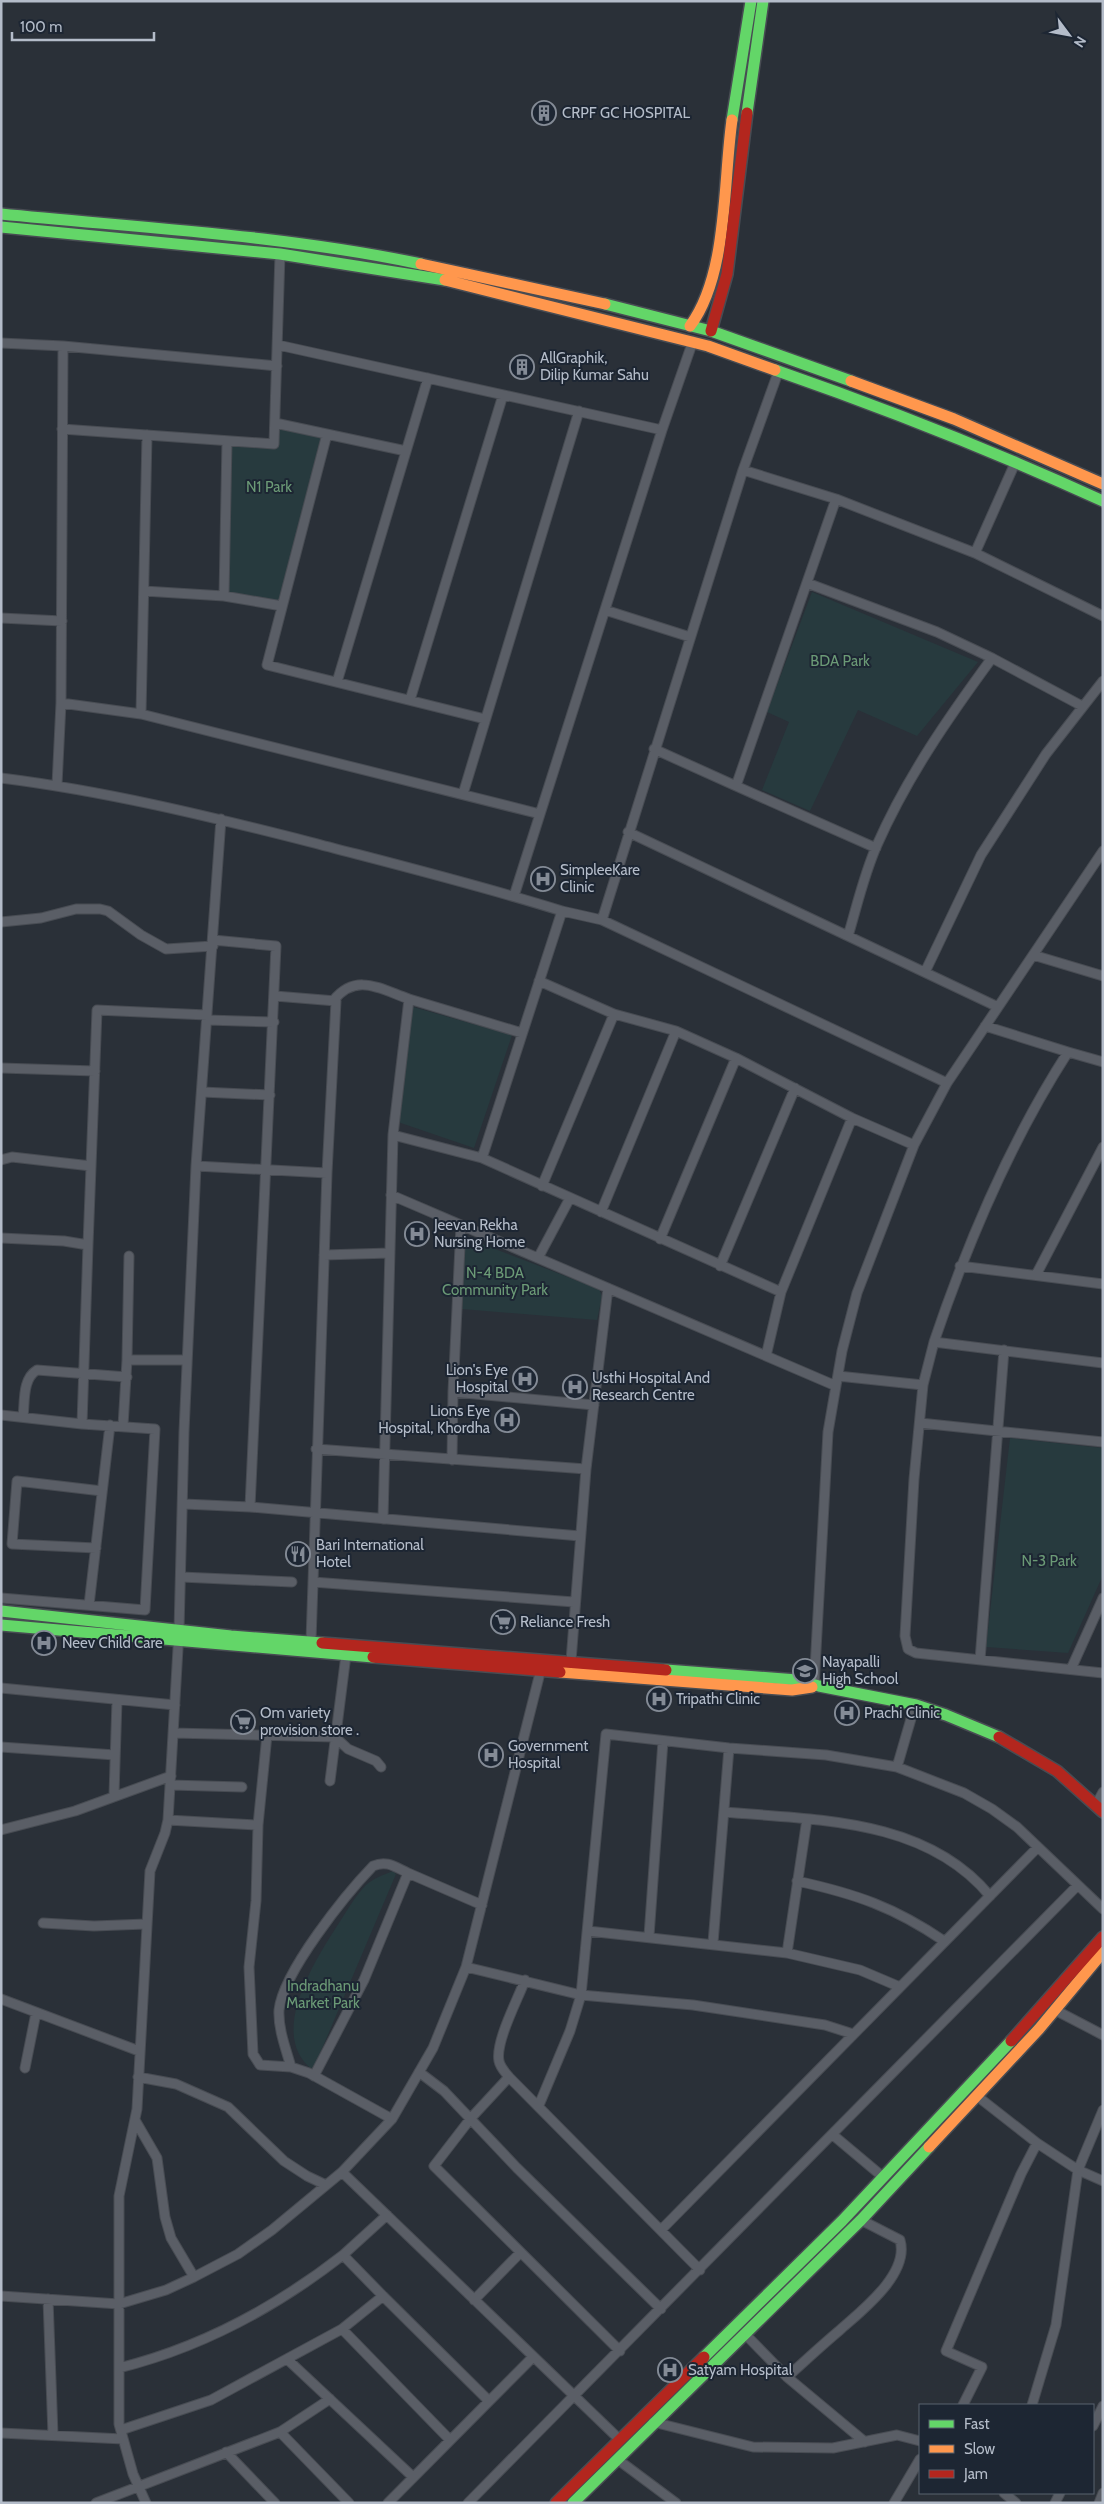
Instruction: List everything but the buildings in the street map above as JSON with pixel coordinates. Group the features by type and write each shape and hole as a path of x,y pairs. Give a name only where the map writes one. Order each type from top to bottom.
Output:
{"street":[{"path":"690,326 701,312 716,261 727,157 751,1"},
{"path":"711,332 728,274 738,174 763,1"},
{"path":"1,214 299,243 362,252 482,276 637,312 711,332 805,364 954,419 1103,484"},
{"path":"35,230 36,217"},
{"path":"1,227 280,254 453,281 693,341 801,378 1016,461 1103,501"},
{"path":"62,429 274,444 280,254"},
{"path":"633,326 637,312"},
{"path":"514,896 662,430 693,341"},
{"path":"1,343 63,346 277,366"},
{"path":"278,345 662,430"},
{"path":"57,785 61,703 63,346"},
{"path":"801,378 805,364"},
{"path":"602,920 654,749 743,470 778,370"},
{"path":"337,682 428,378"},
{"path":"410,700 503,395"},
{"path":"463,794 579,411"},
{"path":"275,423 406,451"},
{"path":"327,434 267,665 485,719"},
{"path":"141,714 147,435"},
{"path":"224,596 226,441"},
{"path":"975,553 1016,461"},
{"path":"743,470 836,499 975,553 1103,616"},
{"path":"736,786 836,499"},
{"path":"807,584 928,629 992,658 1082,706"},
{"path":"144,591 224,596 282,606"},
{"path":"605,610 690,637"},
{"path":"1,618 62,621"},
{"path":"848,936 876,848 916,767 942,726 992,658"},
{"path":"925,972 981,855 1046,754 1103,681"},
{"path":"61,703 141,714 540,814"},
{"path":"654,749 876,848"},
{"path":"1,778 57,785 221,819 514,896 562,911 602,920 947,1083"},
{"path":"146,2503 138,2485 122,2434 118,2304 119,2196 135,2120 150,1871 168,1820 171,1780 179,1636 187,1360 196,1166 221,819"},
{"path":"628,832 998,1007"},
{"path":"814,1687 828,1432 838,1376 857,1293 914,1145 947,1083 1103,851"},
{"path":"1,922 40,918 76,909 100,909 108,911 141,935 166,949 213,943 276,946 274,1022 265,1170 250,1507"},
{"path":"482,1158 562,911"},
{"path":"1033,955 1103,976"},
{"path":"539,981 614,1014 676,1031 736,1058 852,1118 914,1145"},
{"path":"333,1001 342,990 362,983 522,1033"},
{"path":"275,996 336,1001 316,1449 311,1641"},
{"path":"383,1519 393,1135 409,999"},
{"path":"82,1424 86,1373 88,1245 97,1010 274,1022"},
{"path":"542,1186 614,1014"},
{"path":"985,1026 1103,1062"},
{"path":"601,1212 676,1031"},
{"path":"1068,1052 1044,1089 1012,1152 960,1266 934,1342 923,1385 909,1549 905,1636 908,1649 916,1654 1103,1673"},
{"path":"660,1239 736,1058"},
{"path":"1,1068 95,1071"},
{"path":"720,1266 795,1088"},
{"path":"202,1092 270,1095"},
{"path":"766,1356 781,1292 852,1118"},
{"path":"393,1135 482,1158 781,1292"},
{"path":"1036,1275 1103,1147"},
{"path":"1,1160 12,1157 91,1166"},
{"path":"196,1166 327,1173"},
{"path":"391,1195 836,1386"},
{"path":"538,1258 570,1198"},
{"path":"452,1460 453,1392 461,1225"},
{"path":"1,1238 64,1241 88,1245"},
{"path":"324,1255 390,1253"},
{"path":"124,1426 128,1360 129,1256"},
{"path":"960,1266 1103,1284"},
{"path":"571,1662 574,1602 586,1470 608,1288"},
{"path":"934,1342 1103,1363"},
{"path":"980,1660 996,1429 1004,1350"},
{"path":"128,1360 187,1360"},
{"path":"23,1417 26,1385 33,1373 42,1369 126,1377"},
{"path":"838,1376 923,1385"},
{"path":"453,1392 594,1405"},
{"path":"1,1415 82,1424 156,1429 145,1610 1,1598"},
{"path":"920,1423 996,1429 1103,1442"},
{"path":"90,1606 110,1425"},
{"path":"316,1449 586,1470"},
{"path":"96,1548 12,1544 18,1481 102,1491"},
{"path":"184,1504 250,1507 580,1536"},
{"path":"181,1577 292,1582"},
{"path":"313,1582 574,1602"},
{"path":"1071,1670 1103,1598"},
{"path":"72,1620 74,1604"},
{"path":"1,1612 72,1620 179,1636 346,1655 542,1665 571,1662 797,1680 814,1687 915,1704 998,1736 1041,1760 1088,1796 1100,1809"},
{"path":"1,1625 179,1636 311,1641 792,1690 814,1687"},
{"path":"330,1781 346,1655"},
{"path":"1,2296 118,2304 166,2290 238,2254 272,2230 342,2172 392,2119 433,2048 466,1967 542,1665"},
{"path":"1,1688 175,1705"},
{"path":"114,1795 117,1700"},
{"path":"898,1767 915,1704"},
{"path":"173,1733 335,1737 348,1749 376,1761 381,1767"},
{"path":"538,2105 570,2031 581,1995 606,1734 729,1748 826,1755 898,1767 971,1797 1017,1827 1103,1909"},
{"path":"267,1735 258,1825 256,1901 248,1966 253,2054 260,2065 291,2067 314,2076 392,2119"},
{"path":"649,1936 663,1741"},
{"path":"1,1747 115,1755"},
{"path":"713,1943 729,1748"},
{"path":"1,1830 47,1820 114,1795 171,1780 242,1787"},
{"path":"1100,1809 1103,1792"},
{"path":"724,1812 863,1826 890,1834 937,1851 958,1864 990,1896"},
{"path":"787,1953 807,1819"},
{"path":"168,1820 258,1825"},
{"path":"660,2230 1037,1848"},
{"path":"291,2067 279,2023 280,2008 300,1962 321,1929 373,1866 380,1863 389,1864 482,1905"},
{"path":"314,2076 364,1980 408,1873"},
{"path":"798,1881 846,1892 888,1907 916,1922 944,1941"},
{"path":"468,2503 1078,1886"},
{"path":"44,1923 94,1926 146,1924"},
{"path":"588,1931 713,1943 787,1953 860,1970 900,1987"},
{"path":"573,2503 653,2422 861,2220 1103,1937"},
{"path":"556,2503 835,2228 883,2177 951,2115 977,2096 1055,2010 1103,1952"},
{"path":"466,1967 581,1995 693,2005 825,2025 853,2034"},
{"path":"525,1980 499,2049 499,2061 509,2077 700,2270"},
{"path":"1,1999 139,2051"},
{"path":"1055,2010 1103,2035"},
{"path":"25,2068 36,2013"},
{"path":"420,2072 444,2091 517,2168 661,2309"},
{"path":"138,2077 176,2084 228,2107 284,2161 307,2176 326,2185"},
{"path":"509,2077 471,2118 434,2166 620,2351"},
{"path":"977,2096 1036,2143 1076,2169 1103,2182"},
{"path":"1032,2404 1056,2325 1076,2169 1103,2110"},
{"path":"135,2120 157,2158 165,2217 171,2238 194,2277"},
{"path":"833,2135 883,2177"},
{"path":"964,2404 982,2367 946,2352 1021,2174 1036,2143"},
{"path":"342,2172 619,2439"},
{"path":"119,2368 180,2351 271,2305 309,2281 343,2255 388,2215"},
{"path":"787,2377 871,2304 891,2277 902,2252 900,2240 861,2220"},
{"path":"474,2300 520,2253"},
{"path":"343,2255 489,2401"},
{"path":"1,2433 53,2435 122,2434 211,2400 342,2329 383,2296"},
{"path":"48,2299 53,2435"},
{"path":"342,2329 450,2440"},
{"path":"745,2334 787,2377 865,2442"},
{"path":"388,2503 533,2356"},
{"path":"286,2359 414,2477"},
{"path":"96,2503 138,2485 280,2432 330,2400"},
{"path":"1094,2424 1103,2406"},
{"path":"653,2422 753,2447 832,2448 897,2436 919,2441"},
{"path":"280,2432 349,2503"},
{"path":"226,2452 275,2503"},
{"path":"617,2459 676,2503"},
{"path":"894,2503 919,2461"},
{"path":"1099,2503 1103,2493"}],"green space":[{"name":"N1 Park","path":"275,423 327,434 282,606 224,596 227,441 273,444"},
{"name":"BDA Park","path":"812,592 978,662 917,736 858,710 810,811 762,790 789,722 767,712"},
{"path":"413,1007 512,1035 474,1148 398,1122"},
{"name":"N-4 BDA Community Park","path":"464,1237 599,1289 602,1296 597,1320 462,1309"},
{"name":"N-3 Park","path":"1010,1438 1103,1448 1103,1575 1068,1653 986,1647"},
{"name":"Indradhanu Market Park","path":"393,1871 396,1874 313,2070 300,2056 294,2038 294,2019 307,1978 327,1941 350,1905 366,1885 372,1880"}],"traffic: fast":[{"path":"732,120 751,1"},
{"path":"747,113 763,1"},
{"path":"1,214 264,239 369,254 421,264"},
{"path":"1,227 280,254 445,280"},
{"path":"605,304 711,331 851,381"},
{"path":"775,370 941,432 1103,501"},
{"path":"1,1611 231,1636 322,1643"},
{"path":"1,1625 373,1657"},
{"path":"666,1670 797,1680 916,1705 999,1737"},
{"path":"704,2357 842,2221 1011,2041"},
{"path":"573,2503 861,2220 929,2147"}],"traffic: slow":[{"path":"690,326 702,305 718,255 732,120"},
{"path":"421,264 605,304"},
{"path":"445,280 708,346 775,370"},
{"path":"851,381 954,419 1103,484"},
{"path":"560,1672 792,1690 812,1687"},
{"path":"929,2147 1039,2029 1103,1952"}],"traffic: jam":[{"path":"711,331 727,274 747,113"},
{"path":"322,1643 666,1670"},
{"path":"373,1657 560,1672"},
{"path":"999,1737 1057,1771 1103,1812"},
{"path":"1011,2041 1103,1937"},
{"path":"556,2503 704,2357"}],"place":[{"name":"CRPF GC HOSPITAL","path":"544,113"},
{"name":"AllGraphik, Dilip Kumar Sahu","path":"522,367"},
{"name":"SimpleeKare Clinic","path":"543,879"},
{"name":"Jeevan Rekha Nursing Home","path":"417,1234"},
{"name":"Lion's Eye Hospital","path":"525,1379"},
{"name":"Usthi Hospital And Research Centre","path":"575,1387"},
{"name":"Lions Eye Hospital, Khordha","path":"507,1420"},
{"name":"Bari International Hotel","path":"298,1554"},
{"name":"Reliance Fresh","path":"503,1622"},
{"name":"Neev Child Care","path":"44,1643"},
{"name":"Nayapalli High School","path":"805,1671"},
{"name":"Tripathi Clinic","path":"659,1699"},
{"name":"Prachi Clinic","path":"847,1713"},
{"name":"Om variety provision store .","path":"243,1722"},
{"name":"Government Hospital","path":"491,1755"},
{"name":"Satyam Hospital","path":"670,2370"}]}
